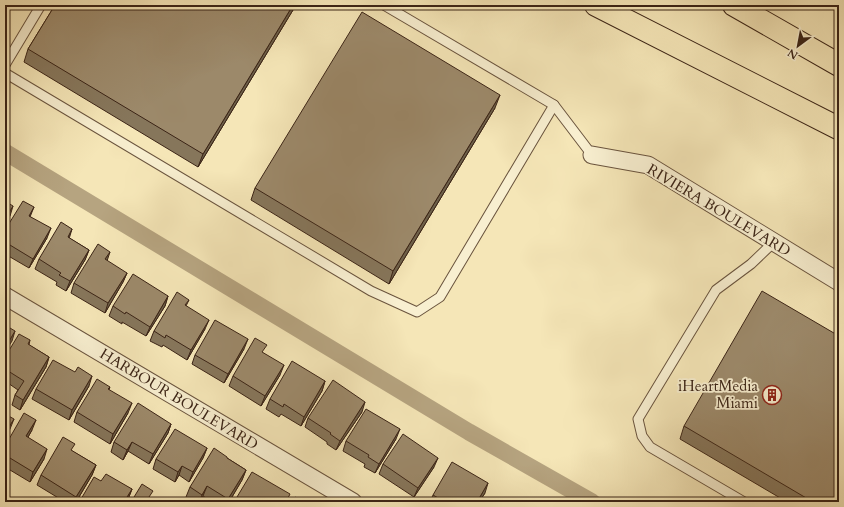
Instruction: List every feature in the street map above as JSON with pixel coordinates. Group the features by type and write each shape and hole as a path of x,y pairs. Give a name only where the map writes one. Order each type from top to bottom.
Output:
{"highway":[{"path":"596,5 838,129"},
{"path":"625,5 838,129"},
{"path":"734,5 839,65"}],"street":[{"name":"RIVIERA BOULEVARD","path":"592,155 648,165 839,282"},
{"name":"HARBOUR BOULEVARD","path":"5,296 353,502"}],"lane":[{"path":"5,65 41,5"},
{"path":"384,5 554,104 592,155"},
{"path":"5,73 371,291 417,312 440,297 554,104"},
{"path":"744,502 650,447 642,436 638,419 716,290 751,264 774,242"}],"building":[{"path":"55,5 293,5 203,154 28,49"},
{"path":"362,12 500,95 393,271 255,188"},
{"path":"5,201 13,206 5,219"},
{"path":"23,201 34,207 29,216 51,228 33,259 5,242 5,230"},
{"path":"61,222 72,229 68,237 89,250 70,281 59,275 61,273 39,259"},
{"path":"98,244 110,252 105,259 127,273 108,303 74,283"},
{"path":"133,274 168,296 150,327 113,306"},
{"name":"iHeartMedia Miami","path":"762,291 839,336 839,502 813,502 684,426"},
{"path":"177,292 189,300 185,305 209,320 191,350 166,335 165,338 154,331"},
{"path":"215,320 248,339 228,374 195,355"},
{"path":"5,325 15,331 5,348"},
{"path":"19,334 30,340 28,344 49,357 23,400 15,395 24,381 5,369 5,357"},
{"path":"255,338 267,345 262,352 284,365 265,396 233,376"},
{"path":"53,360 75,372 78,367 92,376 72,410 36,389"},
{"path":"292,361 325,381 304,417 284,404 283,407 270,399"},
{"path":"97,379 110,387 108,389 132,403 113,434 77,412"},
{"path":"333,380 365,402 340,441 330,434 331,433 308,418"},
{"path":"138,403 171,424 153,454 132,442 127,450 114,442"},
{"path":"366,409 400,429 379,464 368,457 369,455 346,441"},
{"path":"24,413 36,420 26,436 47,449 33,472 5,455 5,446"},
{"path":"5,414 14,419 5,433"},
{"path":"175,429 207,448 193,472 182,466 178,472 156,459"},
{"path":"403,434 438,458 418,488 383,464"},
{"path":"63,437 75,444 71,450 96,465 76,497 41,475"},
{"path":"214,448 246,470 228,499 207,486 202,495 190,487"},
{"path":"452,462 488,483 477,502 445,502 433,495"},
{"path":"252,472 290,494 286,502 234,502"},
{"path":"106,474 132,489 124,502 86,502 81,499 94,477 101,481"},
{"path":"142,484 153,491 149,497 157,502 131,502"},
{"path":"295,497 303,502 292,502"}],"waterway":[{"path":"5,152 469,432 592,502"}],"place":[{"name":"iHeartMedia Miami","path":"772,395"}]}
